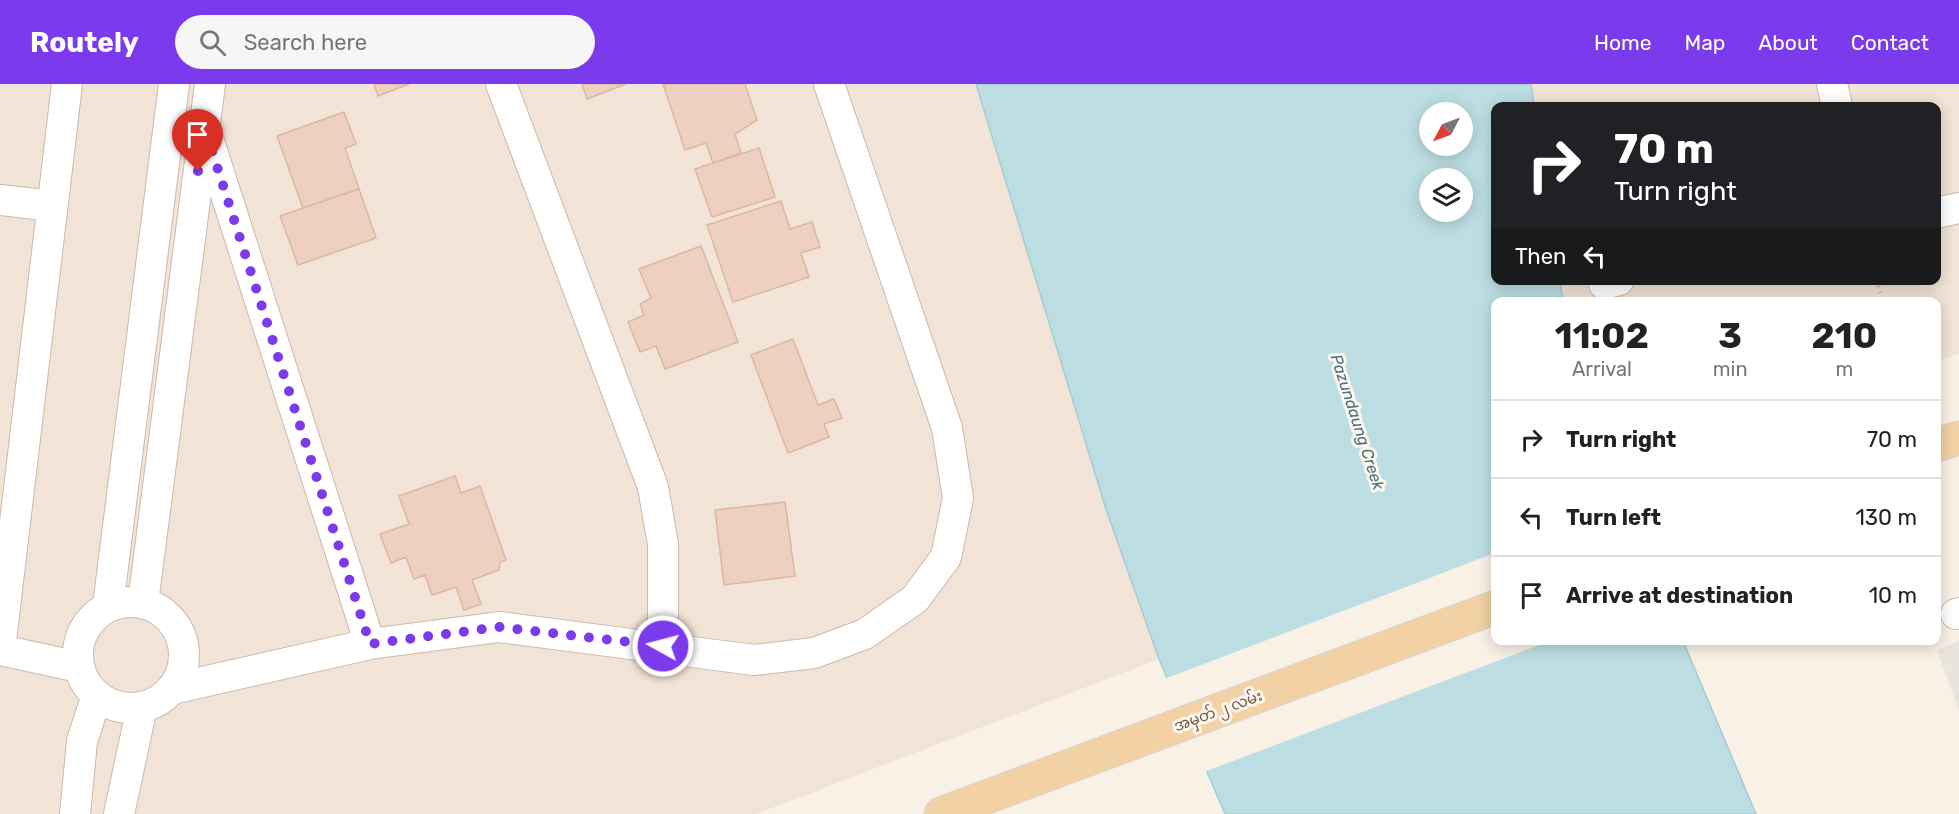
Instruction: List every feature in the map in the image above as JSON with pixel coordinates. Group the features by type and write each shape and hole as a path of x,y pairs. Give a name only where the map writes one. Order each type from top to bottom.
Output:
{"main road":[{"path":"1941,443 1959,438"},
{"name":"အမှတ် ၂ လမ်း","path":"941,814 1491,609"}],"street":[{"path":"67,84 0,650 79,667"},
{"path":"108,606 174,84"},
{"path":"143,603 210,84"},
{"path":"501,84 653,487 663,544 663,646"},
{"path":"172,689 370,644 499,627 663,646 754,660 814,653 865,634 915,599 946,557 958,498 948,428 828,84"},
{"path":"1832,84 1836,102"},
{"path":"204,126 370,644"},
{"path":"0,200 52,206"},
{"path":"1941,212 1959,208"},
{"path":"126,602 143,603 160,610 174,622 182,638 185,656 181,674 172,689 158,701 142,707 118,706 97,695 86,683 79,667 78,649 83,631 94,617 108,606 126,602"},
{"path":"75,814 82,741 97,695"},
{"path":"119,814 142,707"}],"shaded area":[{"path":"0,84 976,84 1106,509 1159,659 756,814 0,814"},
{"path":"1531,84 1959,84 1959,354 1941,360 1941,297 1562,297 1561,285 1941,285 1941,102 1533,102"},
{"path":"1959,641 1959,711 1937,650"}],"water":[{"name":"Pazundaung Creek","path":"976,84 1531,84 1533,102 1491,102 1491,285 1561,285 1562,297 1491,297 1491,645 1685,645 1756,814 1225,814 1159,659 1106,509"}],"pier":[{"path":"1491,555 1491,645 1539,645 1204,772 1164,679"}],"building":[{"path":"374,84 409,84 378,96"},
{"path":"582,84 626,84 587,99"},
{"path":"663,84 745,84 757,120 735,134 741,153 713,163 706,143 685,150"},
{"path":"344,112 356,144 345,148 359,189 303,208 277,136"},
{"path":"759,148 775,197 712,217 695,169"},
{"path":"359,189 376,238 298,265 280,216"},
{"path":"781,201 790,229 812,222 820,247 801,253 809,277 733,302 707,225"},
{"path":"701,246 738,342 665,369 656,346 640,352 628,322 644,315 640,304 651,298 639,269"},
{"path":"793,339 818,405 834,399 842,418 824,424 829,437 788,453 751,355"},
{"path":"455,476 461,493 480,486 506,560 500,562 499,570 472,580 481,604 464,610 456,587 432,595 425,575 414,579 406,557 391,563 380,534 409,524 399,496"},
{"path":"785,502 795,576 724,585 715,510"}],"route":[{"path":"198,171 204,126 370,644 499,627 663,646"}]}
